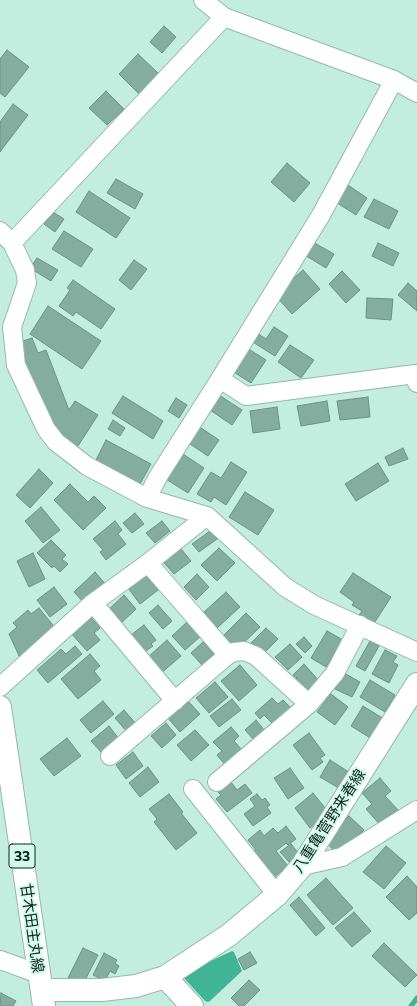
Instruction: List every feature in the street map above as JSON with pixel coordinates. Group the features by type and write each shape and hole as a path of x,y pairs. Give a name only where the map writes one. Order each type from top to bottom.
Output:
{"main road":[{"name":"八重亀菅野来春線","path":"42,990 102,990 136,986 164,977 229,935 277,895 302,866 417,684"},
{"name":"甘木田主丸線","path":"0,707 42,990"},
{"path":"164,977 192,1006"}],"street":[{"path":"203,0 224,17 394,80 417,93"},
{"path":"224,17 6,237 25,270 27,283 12,327 16,365 46,429 56,442 87,466 147,498 207,516 285,587 314,605 417,652"},
{"path":"147,498 159,475 321,215 394,80"},
{"path":"220,378 246,396 415,374 417,383"},
{"path":"0,686 93,603 148,563 207,516"},
{"path":"148,563 228,655"},
{"path":"93,603 175,701"},
{"path":"217,782 309,704 335,673 360,625"},
{"path":"110,756 228,655 239,651 256,656 309,704"},
{"path":"192,789 277,895"},
{"path":"302,866 342,857 417,810"},
{"path":"0,960 42,990"}],"shaded area":[{"path":"232,951 234,952 242,971 210,1001 205,1001 183,977 185,973"}],"building":[{"path":"164,26 176,37 162,53 150,42"},
{"path":"7,50 29,67 5,97 0,93 0,59"},
{"path":"138,54 159,74 139,94 119,74"},
{"path":"106,91 124,109 107,125 89,108"},
{"path":"13,104 28,115 0,152 0,122"},
{"path":"287,163 310,183 294,202 271,182"},
{"path":"116,179 143,194 135,209 107,193"},
{"path":"345,183 367,198 356,215 334,201"},
{"path":"89,191 130,218 116,238 76,212"},
{"path":"374,199 398,211 389,229 364,217"},
{"path":"53,212 64,219 55,232 44,224"},
{"path":"64,231 93,249 81,267 52,249"},
{"path":"311,241 334,254 326,268 303,254"},
{"path":"378,243 399,253 393,266 372,256"},
{"path":"37,258 58,270 51,281 30,268"},
{"path":"134,260 147,269 131,290 119,280"},
{"path":"303,270 320,289 292,314 275,295"},
{"path":"342,271 360,290 346,303 329,284"},
{"path":"73,280 115,309 101,329 76,312 73,316 59,306 70,290 67,288"},
{"path":"408,283 417,291 417,311 398,295"},
{"path":"367,298 393,299 391,320 366,318"},
{"path":"48,306 101,341 82,369 30,334"},
{"path":"274,327 288,336 275,356 248,339 254,331 266,339"},
{"path":"32,338 38,353 46,350 69,410 75,401 98,415 76,449 54,435 17,343"},
{"path":"290,345 314,360 301,378 278,362"},
{"path":"247,348 266,360 251,383 232,371"},
{"path":"219,395 242,410 232,425 210,410"},
{"path":"123,396 163,421 153,439 112,413"},
{"path":"368,397 370,417 340,420 337,401"},
{"path":"176,398 187,405 179,418 168,411"},
{"path":"327,401 330,421 301,426 297,406"},
{"path":"277,407 280,429 253,433 250,411"},
{"path":"113,420 125,428 120,436 108,429"},
{"path":"195,424 219,440 208,456 184,440"},
{"path":"106,440 151,464 139,486 95,462"},
{"path":"403,448 408,459 389,466 385,457"},
{"path":"180,452 204,468 188,493 164,478"},
{"path":"231,462 247,472 226,505 214,497 211,502 197,494 211,472 221,478"},
{"path":"378,463 389,481 356,501 345,484"},
{"path":"39,469 53,483 30,508 16,495"},
{"path":"70,484 88,502 94,496 106,508 83,530 54,500"},
{"path":"245,492 274,510 258,535 229,517"},
{"path":"41,507 60,530 43,543 25,521"},
{"path":"135,513 144,524 132,533 123,523"},
{"path":"115,521 122,530 118,534 126,544 106,560 100,552 103,550 93,539"},
{"path":"162,521 170,531 155,543 146,533"},
{"path":"210,531 217,539 199,552 192,544"},
{"path":"51,540 66,555 62,559 68,564 60,572 54,566 52,568 37,553"},
{"path":"177,544 191,561 174,574 160,558"},
{"path":"219,548 235,563 217,581 201,565"},
{"path":"33,553 45,579 29,587 17,561"},
{"path":"95,572 107,586 87,606 74,592"},
{"path":"150,572 162,587 140,604 128,588"},
{"path":"353,573 391,597 371,628 357,618 362,611 352,605 354,602 340,592"},
{"path":"197,574 209,587 196,600 184,587"},
{"path":"54,587 67,604 50,617 37,600"},
{"path":"226,592 240,607 217,628 203,613"},
{"path":"124,595 136,609 119,625 107,611"},
{"path":"158,605 172,621 163,629 149,613"},
{"path":"39,608 57,630 21,660 9,634 17,627 13,623 28,610 31,614"},
{"path":"246,613 260,627 236,650 223,636"},
{"path":"89,615 100,628 94,633 100,640 87,651 70,632"},
{"path":"188,621 201,636 185,650 172,636"},
{"path":"144,625 156,640 151,644 153,646 140,655 127,638"},
{"path":"266,628 278,639 263,654 251,643"},
{"path":"327,631 343,640 326,667 311,658"},
{"path":"304,637 312,646 305,653 296,644"},
{"path":"167,640 181,656 160,674 147,658"},
{"path":"370,641 379,646 365,671 356,666"},
{"path":"203,642 214,654 202,665 191,653"},
{"path":"290,644 302,657 288,670 275,657"},
{"path":"75,646 82,654 48,683 37,670 61,649 66,654"},
{"path":"385,650 397,656 393,662 398,665 389,683 372,674"},
{"path":"90,654 100,666 94,671 101,680 78,699 61,679"},
{"path":"304,664 320,682 305,696 292,682 297,678 293,675"},
{"path":"240,665 257,685 239,701 221,681"},
{"path":"344,673 360,682 352,697 335,689"},
{"path":"370,680 395,695 385,712 360,697"},
{"path":"215,682 228,697 209,713 196,698"},
{"path":"331,694 348,707 335,725 317,712"},
{"path":"272,698 278,704 283,700 291,708 273,724 264,715 260,719 255,713"},
{"path":"232,699 241,710 219,727 210,716"},
{"path":"103,701 114,714 91,733 80,720"},
{"path":"188,701 200,714 180,732 168,718"},
{"path":"363,706 384,719 372,739 351,726"},
{"path":"124,710 137,725 128,733 115,718"},
{"path":"256,720 265,731 255,741 245,730"},
{"path":"166,723 176,735 162,748 151,736"},
{"path":"109,726 119,739 103,754 91,741"},
{"path":"231,727 239,736 234,741 243,751 226,766 217,755 222,751 213,742"},
{"path":"195,730 209,745 191,761 177,745"},
{"path":"309,733 325,755 320,758 323,762 312,770 293,745"},
{"path":"67,738 81,756 54,776 40,759"},
{"path":"133,752 143,766 126,779 116,765"},
{"path":"330,760 352,774 342,790 320,777"},
{"path":"148,767 159,782 140,797 129,783"},
{"path":"290,768 304,788 288,799 274,778"},
{"path":"380,778 391,791 385,796 399,811 382,827 366,809 372,804 362,793"},
{"path":"231,782 237,790 245,784 252,793 227,812 216,799 221,795 218,792"},
{"path":"313,793 329,813 310,828 295,808"},
{"path":"169,794 183,812 181,813 197,833 176,850 154,822 157,819 149,809"},
{"path":"257,794 262,800 265,798 270,805 267,807 271,813 253,826 244,814 255,806 250,799"},
{"path":"349,816 364,830 338,855 326,842 331,833"},
{"path":"286,826 296,839 288,845 286,843 276,851 288,866 273,878 252,853 256,850 248,840 260,830 264,836 273,828 278,833"},
{"path":"291,844 300,855 290,863 280,852"},
{"path":"386,846 406,863 384,889 363,872"},
{"path":"407,876 417,887 417,913 409,920 386,897"},
{"path":"326,878 353,908 333,925 307,895"},
{"path":"299,897 325,928 316,936 290,905"},
{"path":"354,912 371,931 352,947 335,928"},
{"path":"384,943 417,975 405,987 372,956"},
{"path":"83,948 98,955 82,986 68,978"},
{"path":"250,952 257,963 244,970 238,959"},
{"path":"104,953 117,960 115,963 119,966 115,974 110,971 105,981 93,975"},
{"path":"249,980 260,990 244,1006 239,1006 231,998"},
{"path":"1,993 16,1001 13,1006 0,1006"}],"waterway":[{"path":"411,1006 417,998"}]}
